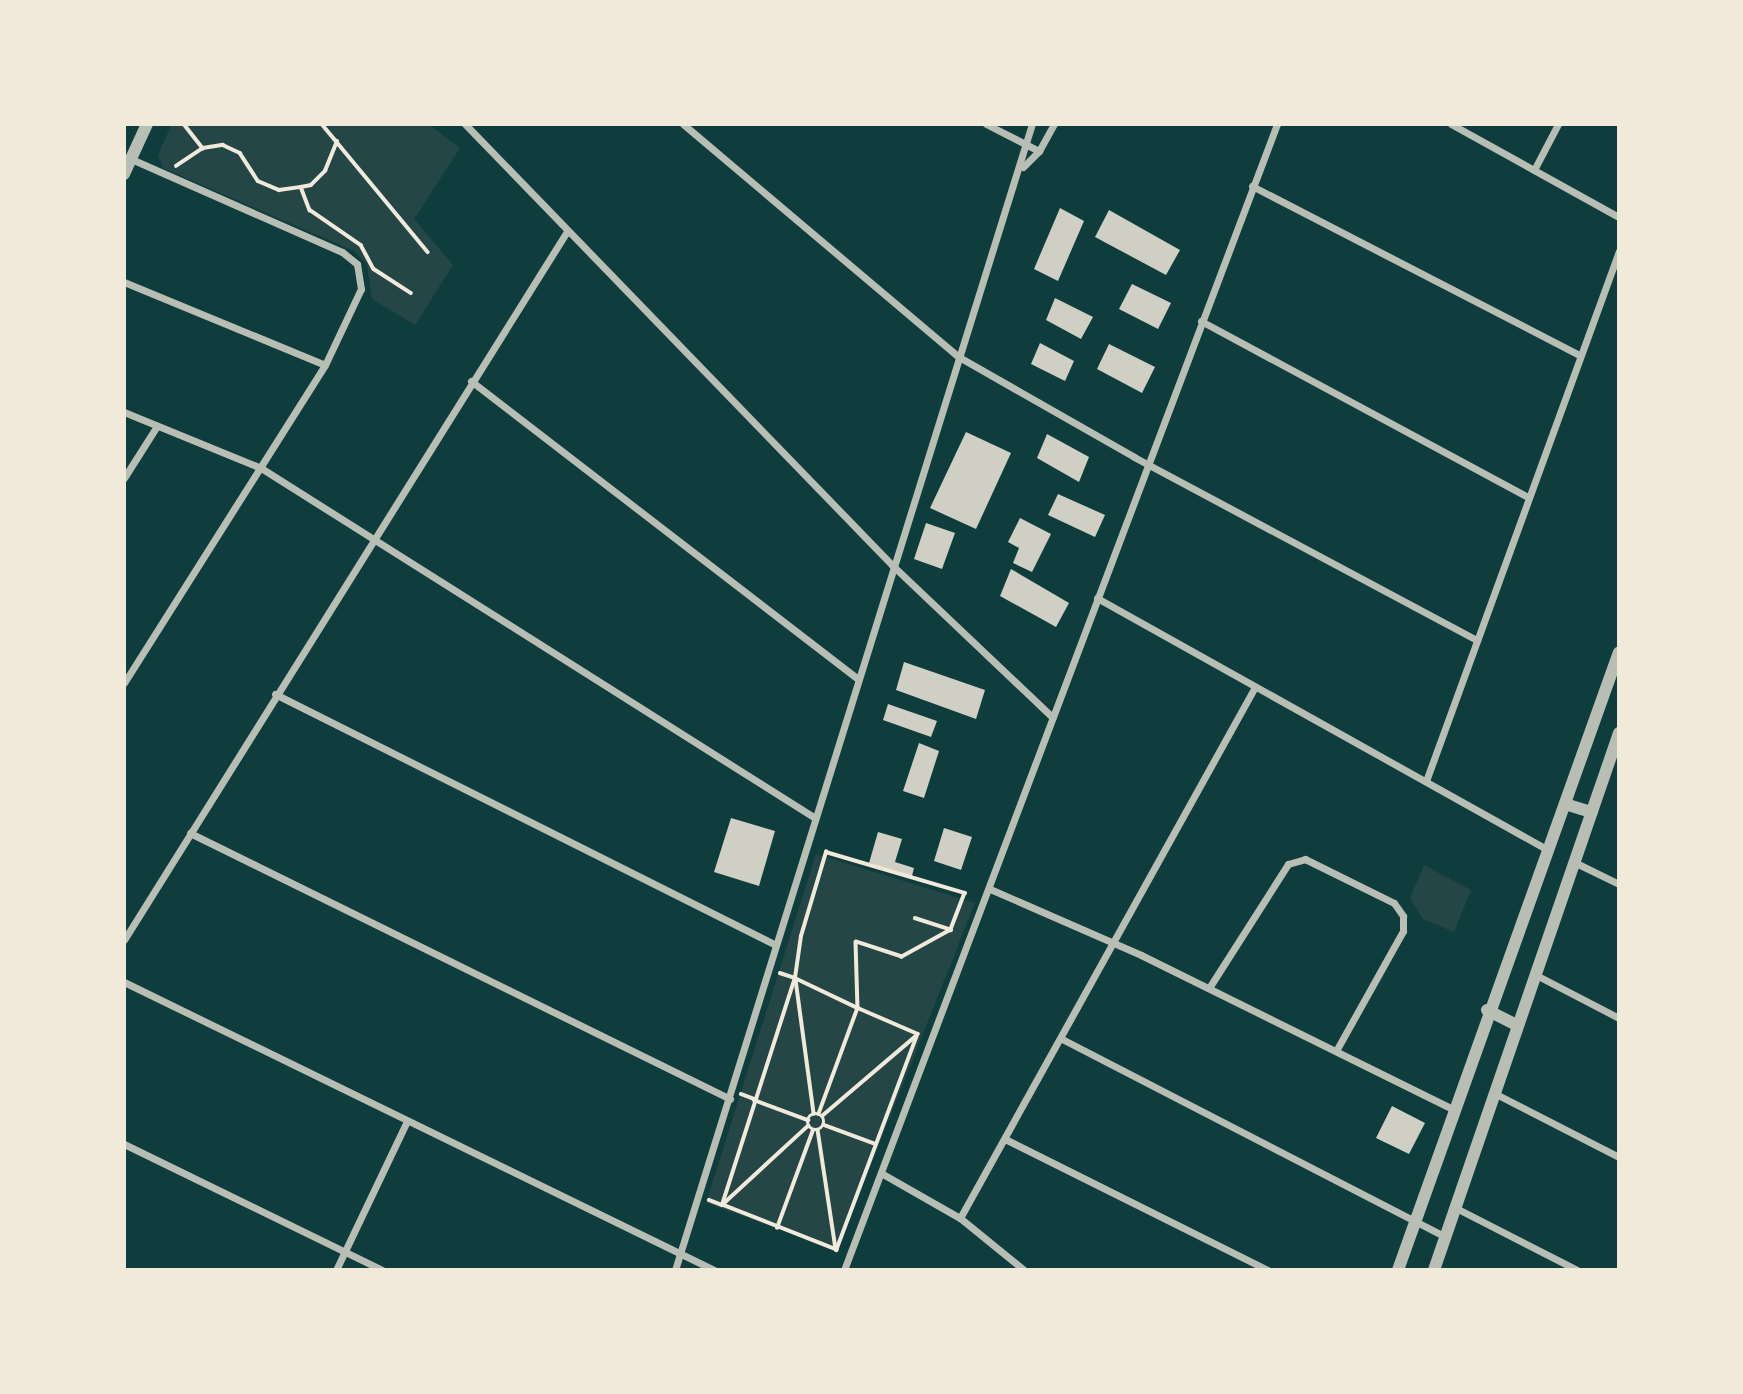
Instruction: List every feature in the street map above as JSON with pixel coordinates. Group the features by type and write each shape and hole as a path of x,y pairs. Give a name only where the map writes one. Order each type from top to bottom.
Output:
{"street":[{"path":"124,174 147,124"},
{"path":"465,124 566,233 892,565 1052,717"},
{"path":"683,124 959,357 1148,464 1477,640"},
{"path":"986,124 1039,151"},
{"path":"675,1270 730,1099 892,565 1022,167 1024,144 1032,124"},
{"path":"1022,167 1039,151 1054,124"},
{"path":"844,1270 1277,124"},
{"path":"1451,124 1619,217"},
{"path":"1534,170 1558,124"},
{"path":"124,683 325,365 355,309 361,289 357,264 342,252 165,178 131,159"},
{"path":"1252,186 1580,355"},
{"path":"124,940 373,537 566,233"},
{"path":"1426,781 1619,251"},
{"path":"124,282 325,365"},
{"path":"1201,321 1528,497"},
{"path":"471,381 857,678"},
{"path":"124,412 261,468 815,818"},
{"path":"124,478 157,426"},
{"path":"1097,598 1548,850"},
{"path":"1398,1270 1487,1010 1619,652"},
{"path":"960,1218 1007,1140 1255,687"},
{"path":"275,694 776,944"},
{"path":"1434,1270 1619,733"},
{"path":"1565,804 1592,812"},
{"path":"190,833 730,1099"},
{"path":"1209,988 1288,864 1306,859 1394,903 1402,916 1403,930 1337,1049"},
{"path":"1576,863 1619,884"},
{"path":"990,889 1209,988 1337,1049 1452,1109"},
{"path":"1536,975 1619,1018"},
{"path":"124,982 714,1270"},
{"path":"1487,1010 1517,1026"},
{"path":"1062,1039 1444,1236"},
{"path":"1493,1093 1619,1157"},
{"path":"336,1270 407,1121"},
{"path":"1007,1140 1268,1270"},
{"path":"124,1144 382,1270"},
{"path":"881,1173 960,1218 1009,1261 1024,1270"},
{"path":"1454,1207 1577,1270"},
{"path":"1005,1270 1009,1261"}],"path":[{"path":"184,124 203,148"},
{"path":"322,124 428,252"},
{"path":"165,178 203,148 223,145 240,153 258,181 279,190 311,185 325,171 337,141"},
{"path":"301,187 310,210 361,245 374,270 411,293"},
{"path":"722,1205 754,1100 796,978 801,936 826,852 965,893 950,930 902,957 856,942 858,1008 818,1115"},
{"path":"915,918 950,930"},
{"path":"768,969 796,978 918,1034"},
{"path":"796,978 818,1115 824,1125 876,1144"},
{"path":"754,1100 808,1120 818,1115 918,1034"},
{"path":"837,1250 918,1034"},
{"path":"722,1205 808,1126 808,1120"},
{"path":"777,1228 816,1130 824,1125"},
{"path":"808,1126 816,1130"},
{"path":"816,1130 837,1250"},
{"path":"722,1205 837,1250"}],"shaded area":[{"path":"172,124 428,124 460,148 414,219 453,265 415,325 372,299 367,264 354,251 163,168 158,155"},
{"path":"816,854 975,903 837,1250 706,1203"},
{"path":"1424,865 1471,890 1454,932 1423,919 1410,898"}],"building":[{"path":"1060,208 1084,221 1058,281 1034,269"},
{"path":"1109,210 1180,250 1166,275 1095,237"},
{"path":"1132,284 1171,303 1158,329 1119,309"},
{"path":"1055,298 1093,317 1081,339 1046,320"},
{"path":"1040,343 1074,361 1065,381 1031,364"},
{"path":"1109,344 1155,367 1142,393 1097,369"},
{"path":"966,432 1011,453 976,529 930,508"},
{"path":"1047,434 1089,457 1079,482 1037,458"},
{"path":"1058,494 1105,515 1095,537 1048,515"},
{"path":"1020,518 1051,534 1032,572 1013,563 1019,548 1008,542"},
{"path":"926,523 955,533 942,569 914,559"},
{"path":"1011,569 1069,603 1056,627 1000,596"},
{"path":"904,662 985,690 976,719 896,690"},
{"path":"888,704 937,721 931,737 883,720"},
{"path":"919,743 939,751 924,798 903,791"},
{"path":"731,818 775,831 759,886 714,872"},
{"path":"944,828 972,837 961,870 934,861"},
{"path":"878,832 902,839 895,862 914,868 912,876 869,863"},
{"path":"1392,1106 1425,1123 1409,1154 1376,1138"}]}
